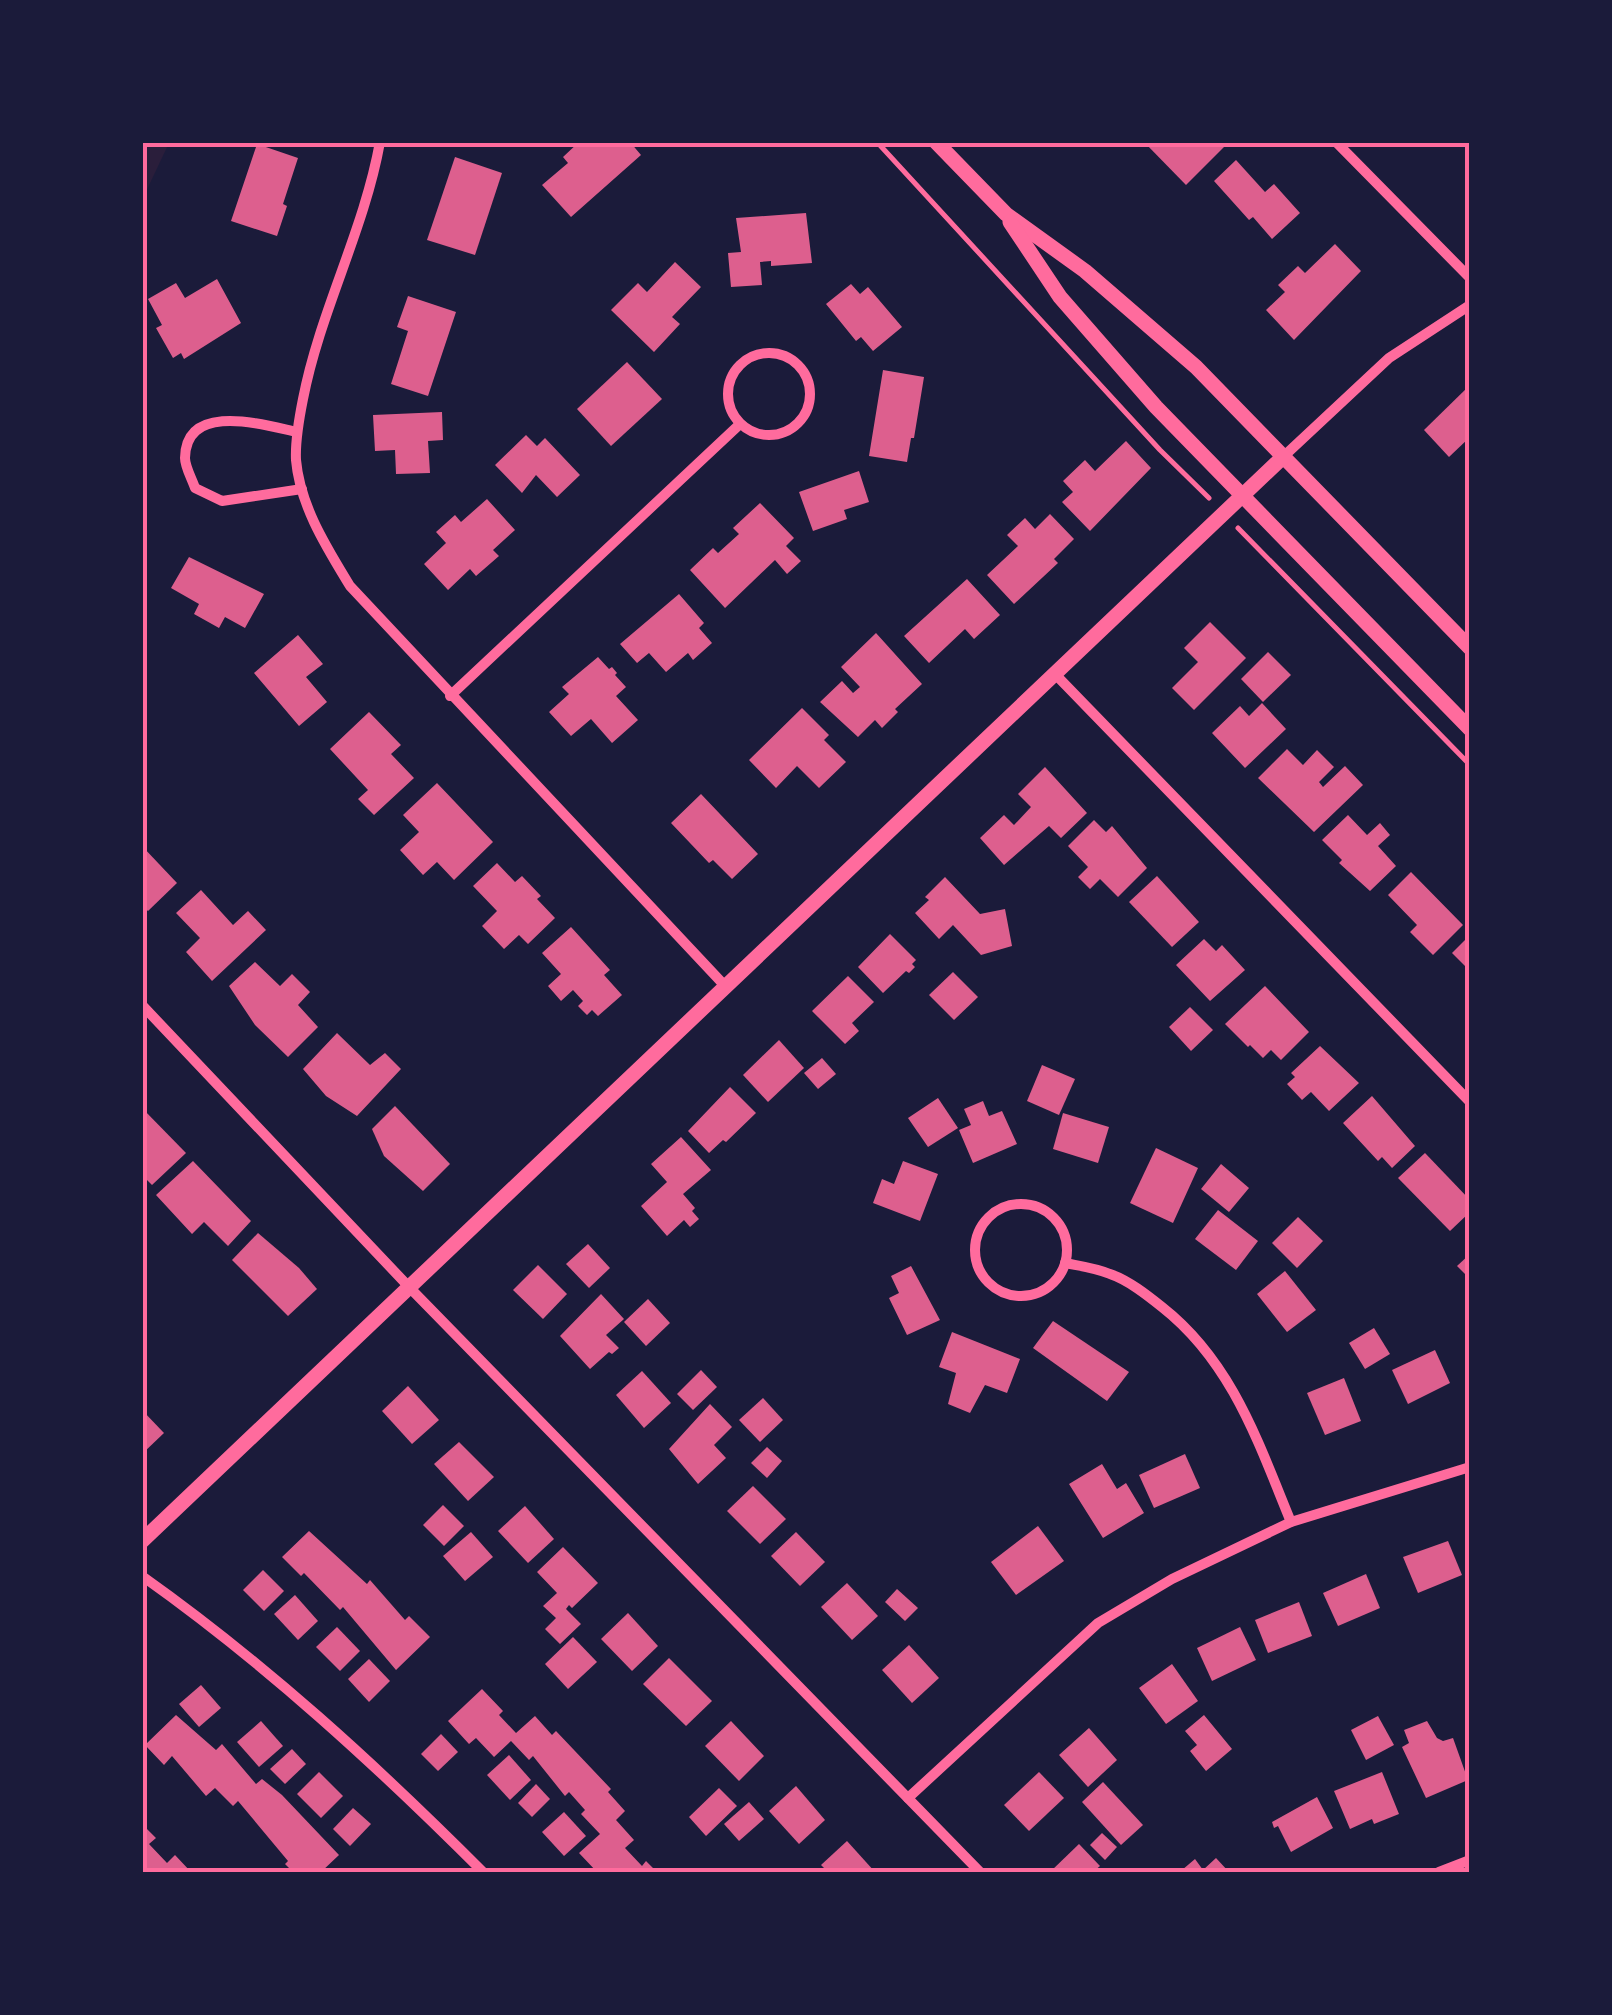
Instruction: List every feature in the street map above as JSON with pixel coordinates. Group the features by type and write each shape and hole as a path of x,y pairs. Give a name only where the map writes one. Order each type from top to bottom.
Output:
{"street":[{"path":"380,142 361,214 312,356 297,432 296,460 302,489 322,539 350,586 726,987"},
{"path":"936,142 1006,214 1085,271 1196,366 1470,648"},
{"path":"1336,142 1470,278"},
{"path":"1006,214 1060,296 1241,497 1470,729"},
{"path":"142,1541 1389,358 1470,304"},
{"path":"772,352 798,364 806,375 811,400 799,424 776,435 763,435 740,424 728,398 735,370 758,354 772,352"},
{"path":"297,432 239,421 212,421 191,438 184,460 195,488 222,500 302,489"},
{"path":"450,696 740,424"},
{"path":"1055,674 1470,1102"},
{"path":"142,1005 410,1288 980,1872"},
{"path":"1033,1206 1057,1222 1067,1248 1065,1263 1058,1278 1032,1295 1000,1292 978,1270 976,1238 992,1214 1004,1207 1033,1206"},
{"path":"1065,1263 1112,1274 1148,1296 1180,1321 1214,1359 1244,1408 1291,1522"},
{"path":"908,1798 1098,1623 1172,1579 1291,1522 1470,1468"},
{"path":"142,1576 292,1691 384,1773 483,1872"},
{"path":"1439,1872 1470,1860"}],"path":[{"path":"877,142 1197,486"},
{"path":"1251,542 1470,765"}],"shaded area":[{"path":"142,143 169,143 143,198"}],"building":[{"path":"579,142 630,142 641,155 571,217 542,185 568,163 563,157"},
{"path":"1144,142 1229,142 1186,185"},
{"path":"257,144 298,158 277,236 231,221"},
{"path":"455,157 502,173 475,255 427,240"},
{"path":"1236,160 1265,192 1274,184 1300,213 1272,239 1214,181"},
{"path":"806,213 812,263 771,266 771,261 760,262 762,285 731,287 728,253 741,252 736,218"},
{"path":"1335,244 1361,271 1294,340 1266,310 1285,292 1278,285 1298,266 1305,273"},
{"path":"675,262 701,287 672,317 680,324 654,352 611,310 638,283 647,292"},
{"path":"217,279 241,323 184,359 181,353 173,358 156,328 162,325 148,299 176,283 185,298"},
{"path":"851,284 860,294 868,287 902,327 873,351 861,337 856,341 826,304"},
{"path":"408,296 456,312 428,396 391,384 408,331 397,327"},
{"path":"627,362 662,399 611,446 577,409"},
{"path":"883,370 924,377 907,462 869,456"},
{"path":"1470,385 1470,437 1449,457 1424,430"},
{"path":"442,412 443,440 428,441 430,473 396,474 395,450 375,451 373,415"},
{"path":"526,435 537,446 545,438 580,475 557,497 536,475 522,493 495,465"},
{"path":"1126,441 1151,468 1090,531 1062,502 1073,492 1063,481 1085,460 1095,471"},
{"path":"859,471 869,502 844,510 847,519 813,531 799,492"},
{"path":"487,499 515,530 493,550 499,556 476,576 470,569 448,590 424,564 446,543 436,532 455,515 461,522"},
{"path":"760,503 794,538 786,546 801,561 787,574 775,560 725,608 690,570 713,548 718,553 739,534 733,528"},
{"path":"1050,514 1074,539 1054,559 1058,563 1014,604 987,575 1018,546 1007,535 1025,518 1035,529"},
{"path":"189,557 264,594 245,628 225,617 219,628 194,614 199,604 171,588"},
{"path":"967,579 1000,615 974,639 965,629 929,663 904,636"},
{"path":"679,594 704,623 699,628 712,643 693,660 688,653 666,672 649,653 637,663 620,644"},
{"path":"1210,622 1246,658 1194,710 1172,688 1198,662 1184,648"},
{"path":"876,633 922,684 895,709 898,712 882,728 875,720 858,737 820,702 842,681 853,693 860,687 841,667"},
{"path":"298,635 323,664 306,677 327,702 299,726 254,673"},
{"path":"1268,652 1291,675 1263,702 1241,679"},
{"path":"598,657 609,669 612,667 626,687 616,696 638,720 612,743 591,719 571,736 549,712 569,694 562,687"},
{"path":"1262,703 1286,729 1245,768 1212,733 1240,706 1249,716"},
{"path":"802,708 829,735 824,740 846,762 819,788 797,766 776,788 749,760"},
{"path":"369,712 401,745 391,754 414,778 374,815 358,799 368,790 330,749"},
{"path":"1287,749 1303,765 1317,750 1334,767 1319,782 1323,787 1345,766 1363,785 1314,832 1258,778"},
{"path":"1045,767 1087,813 1061,838 1049,826 1004,865 980,838 1004,815 1014,825 1031,807 1018,794"},
{"path":"437,783 493,842 454,880 437,862 423,875 400,850 419,832 403,815"},
{"path":"701,794 758,854 732,879 713,860 709,863 671,823"},
{"path":"1348,815 1367,835 1380,823 1390,835 1378,846 1396,866 1370,891 1339,863 1342,860 1322,840"},
{"path":"1094,820 1106,832 1112,826 1147,868 1118,897 1100,879 1090,889 1078,877 1088,867 1068,846"},
{"path":"142,846 177,883 148,911 142,906"},
{"path":"497,863 515,882 522,876 555,918 528,944 519,935 504,949 482,926 497,911 473,886"},
{"path":"1411,872 1463,925 1433,955 1410,932 1417,925 1388,895"},
{"path":"1157,876 1199,922 1172,947 1129,902"},
{"path":"945,877 980,914 1005,909 1012,946 981,955 953,925 939,939 915,913"},
{"path":"201,890 233,925 248,911 266,930 212,981 186,952 200,938 176,913"},
{"path":"571,927 610,970 604,975 622,995 598,1016 592,1010 587,1015 578,1006 583,1001 573,990 561,1001 548,986 561,974 542,953"},
{"path":"890,934 916,960 909,973 906,971 883,993 858,967"},
{"path":"1470,935 1470,971 1452,953"},
{"path":"1204,939 1216,951 1222,945 1245,970 1210,1001 1176,965"},
{"path":"255,962 280,986 292,974 310,992 298,1005 318,1027 288,1057 255,1025 229,986"},
{"path":"953,972 978,997 954,1020 929,995"},
{"path":"848,976 874,1002 852,1023 859,1031 845,1044 812,1011"},
{"path":"1265,986 1309,1032 1281,1060 1271,1050 1263,1058 1225,1024"},
{"path":"1190,1007 1213,1030 1191,1051 1169,1027"},
{"path":"337,1033 370,1065 385,1053 401,1069 357,1116 326,1096 303,1069"},
{"path":"779,1040 804,1068 768,1102 743,1075"},
{"path":"1320,1046 1359,1083 1329,1111 1311,1092 1302,1100 1287,1084 1295,1077 1291,1073"},
{"path":"822,1058 836,1074 818,1089 804,1073"},
{"path":"1042,1065 1075,1079 1059,1115 1027,1101"},
{"path":"730,1087 756,1113 709,1153 688,1131"},
{"path":"1372,1096 1415,1146 1392,1168 1382,1157 1378,1161 1343,1123"},
{"path":"938,1098 958,1128 928,1147 908,1118"},
{"path":"983,1101 989,1116 1002,1111 1017,1144 973,1163 959,1130 971,1125 964,1109"},
{"path":"395,1106 450,1164 423,1191 384,1156 372,1129"},
{"path":"142,1108 186,1153 152,1185 142,1175"},
{"path":"1063,1113 1109,1127 1098,1163 1053,1149"},
{"path":"681,1137 711,1170 683,1194 699,1219 690,1227 684,1220 667,1236 641,1206 667,1182 651,1164"},
{"path":"1156,1148 1198,1168 1173,1223 1130,1203"},
{"path":"1425,1153 1470,1200 1470,1212 1450,1231 1398,1178"},
{"path":"193,1161 251,1221 228,1246 204,1222 192,1234 156,1195"},
{"path":"903,1161 938,1174 920,1221 873,1203 882,1179 894,1184"},
{"path":"1221,1164 1249,1188 1229,1212 1201,1189"},
{"path":"1218,1210 1258,1241 1236,1270 1195,1239"},
{"path":"1298,1217 1323,1241 1297,1268 1272,1243"},
{"path":"258,1233 317,1289 288,1316 232,1260"},
{"path":"588,1244 610,1268 589,1288 566,1264"},
{"path":"1470,1254 1470,1279 1457,1266"},
{"path":"538,1265 567,1294 543,1319 513,1290"},
{"path":"911,1266 940,1320 907,1335 889,1298 899,1293 891,1276"},
{"path":"1285,1271 1316,1310 1287,1332 1257,1294"},
{"path":"601,1294 624,1319 606,1335 619,1348 590,1369 560,1336"},
{"path":"648,1299 670,1323 646,1346 624,1322"},
{"path":"1053,1321 1129,1372 1107,1401 1033,1348"},
{"path":"1374,1328 1390,1354 1365,1369 1349,1343"},
{"path":"952,1332 1020,1359 1007,1393 985,1385 970,1413 948,1404 956,1373 939,1367"},
{"path":"1435,1350 1450,1383 1408,1404 1392,1370"},
{"path":"701,1370 717,1387 693,1410 677,1394"},
{"path":"642,1371 671,1403 644,1428 616,1395"},
{"path":"1344,1378 1361,1421 1325,1435 1307,1393"},
{"path":"408,1386 439,1420 412,1444 382,1411"},
{"path":"763,1398 783,1420 760,1442 739,1420"},
{"path":"710,1404 732,1427 714,1445 726,1458 698,1484 669,1449"},
{"path":"142,1410 164,1433 142,1454"},
{"path":"459,1442 494,1477 468,1501 434,1464"},
{"path":"767,1447 782,1461 767,1478 751,1463"},
{"path":"1185,1454 1200,1488 1154,1508 1139,1475"},
{"path":"1102,1464 1117,1489 1126,1483 1144,1513 1103,1538 1069,1484"},
{"path":"753,1486 786,1519 760,1544 727,1511"},
{"path":"443,1505 464,1526 444,1546 423,1525"},
{"path":"525,1506 554,1539 528,1563 498,1531"},
{"path":"1038,1526 1064,1561 1016,1595 991,1562"},
{"path":"309,1531 367,1584 370,1580 405,1620 409,1616 430,1637 396,1670 343,1607 340,1610 304,1573 301,1576 282,1557"},
{"path":"471,1532 493,1557 465,1581 443,1556"},
{"path":"796,1532 825,1562 800,1586 771,1556"},
{"path":"1448,1541 1462,1575 1418,1593 1403,1557"},
{"path":"563,1547 598,1583 572,1608 569,1605 566,1609 581,1624 560,1644 545,1629 556,1618 543,1606 557,1593 537,1572"},
{"path":"263,1570 284,1591 264,1611 243,1590"},
{"path":"1366,1574 1380,1608 1338,1626 1323,1593"},
{"path":"847,1583 878,1616 852,1640 821,1607"},
{"path":"897,1589 918,1608 905,1621 885,1602"},
{"path":"295,1595 318,1621 298,1640 274,1614"},
{"path":"1299,1602 1312,1636 1268,1653 1255,1620"},
{"path":"628,1613 658,1646 632,1671 601,1639"},
{"path":"337,1627 360,1651 340,1671 316,1647"},
{"path":"1240,1627 1256,1660 1212,1681 1197,1648"},
{"path":"573,1637 597,1662 568,1689 545,1664"},
{"path":"909,1645 939,1678 912,1703 882,1670"},
{"path":"669,1658 712,1701 686,1726 643,1684"},
{"path":"369,1659 390,1681 369,1702 348,1679"},
{"path":"1172,1664 1198,1701 1166,1724 1139,1688"},
{"path":"201,1685 221,1708 199,1727 179,1704"},
{"path":"482,1689 503,1711 499,1715 516,1733 535,1716 552,1735 556,1731 611,1789 608,1792 625,1811 616,1820 634,1840 625,1848 642,1866 646,1861 657,1872 597,1872 579,1853 600,1834 581,1814 585,1810 569,1792 565,1796 533,1756 529,1760 511,1741 494,1757 476,1738 469,1744 448,1721"},
{"path":"176,1715 216,1750 222,1744 256,1784 262,1779 282,1795 339,1855 321,1872 293,1872 238,1801 233,1806 215,1788 206,1796 172,1756 164,1765 145,1745"},
{"path":"1204,1715 1232,1749 1206,1771 1190,1751 1197,1745 1185,1731"},
{"path":"1378,1716 1394,1745 1366,1760 1351,1730"},
{"path":"261,1721 283,1746 259,1767 237,1742"},
{"path":"731,1721 764,1756 739,1781 705,1746"},
{"path":"1427,1721 1437,1738 1453,1738 1468,1780 1426,1798 1402,1747 1409,1743 1404,1730"},
{"path":"1089,1728 1117,1760 1088,1787 1059,1755"},
{"path":"441,1734 458,1752 438,1771 421,1754"},
{"path":"292,1749 306,1764 285,1784 270,1769"},
{"path":"509,1755 531,1780 510,1800 487,1775"},
{"path":"319,1772 343,1796 321,1818 297,1794"},
{"path":"1039,1772 1064,1798 1029,1831 1004,1805"},
{"path":"1382,1772 1399,1814 1374,1824 1372,1819 1350,1829 1334,1791"},
{"path":"1103,1782 1143,1825 1121,1845 1082,1802"},
{"path":"536,1784 550,1799 532,1817 518,1803"},
{"path":"796,1786 825,1820 799,1844 769,1811"},
{"path":"719,1788 737,1806 706,1836 689,1817"},
{"path":"1317,1797 1333,1828 1291,1852 1272,1822"},
{"path":"749,1802 764,1819 739,1841 724,1824"},
{"path":"353,1808 371,1824 350,1846 333,1829"},
{"path":"564,1812 586,1836 564,1856 542,1832"},
{"path":"142,1824 156,1838 149,1844 167,1863 175,1855 191,1872 142,1872"},
{"path":"1102,1833 1117,1847 1105,1860 1090,1845"},
{"path":"847,1841 875,1872 828,1872 821,1865"},
{"path":"1079,1844 1100,1866 1093,1872 1050,1872"},
{"path":"1216,1858 1229,1872 1182,1870 1195,1859 1203,1870"}]}
